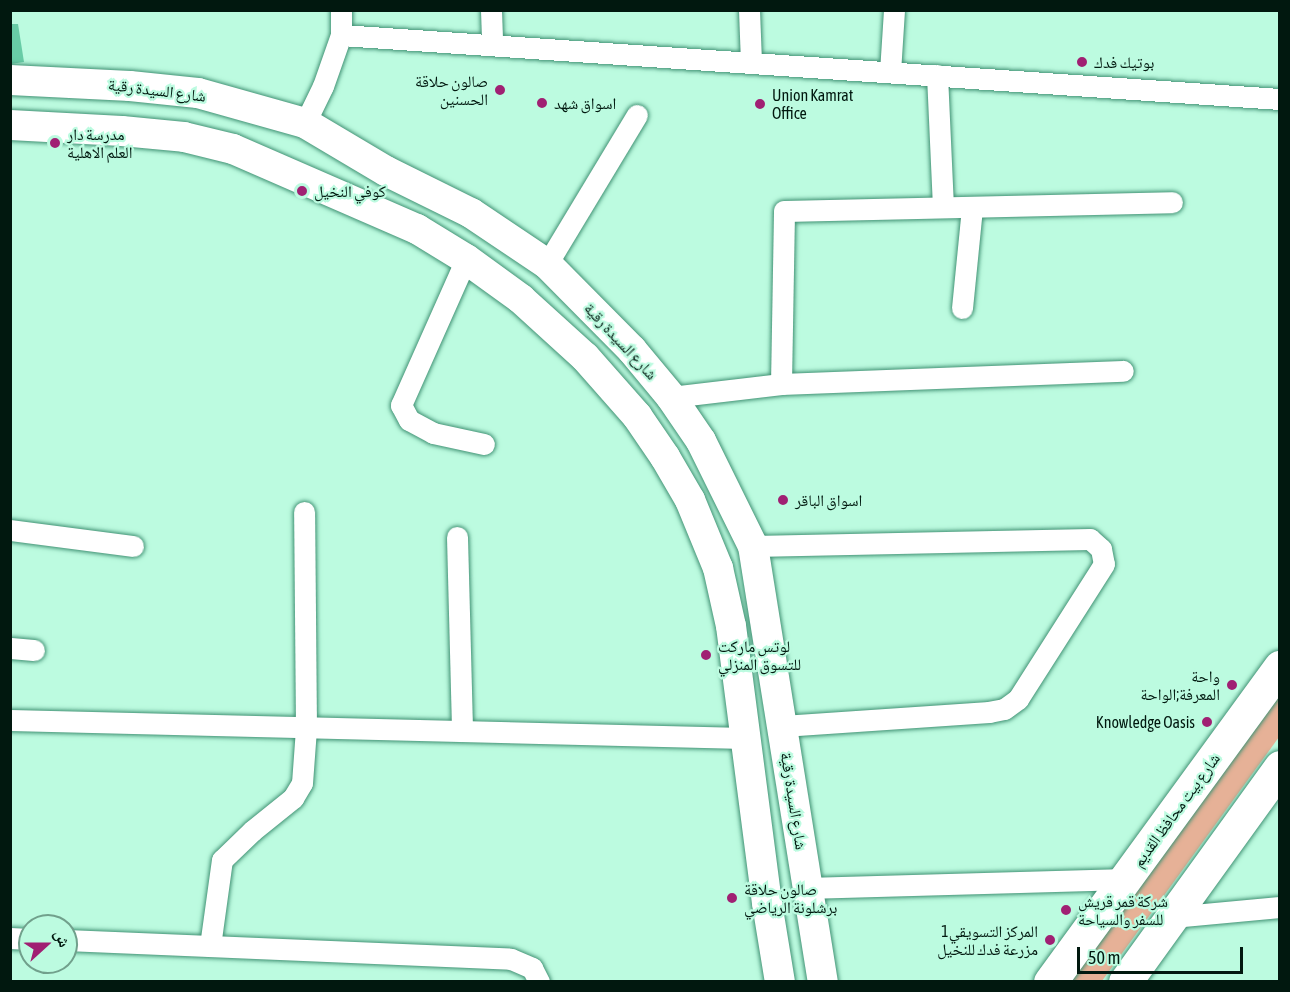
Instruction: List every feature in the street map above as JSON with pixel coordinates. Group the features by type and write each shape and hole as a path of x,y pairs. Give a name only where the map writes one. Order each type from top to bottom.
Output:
{"main road":[{"name":"شارع السيدة رقية","path":"10,80 130,86 198,93 305,123 386,171 471,213 547,264 632,350 671,398 701,441 722,478 753,546 824,981"},
{"path":"276,167 305,123"},
{"path":"10,126 122,131 184,137 233,149 417,230 466,259 558,329 637,416 665,457 690,500 718,568 732,626 745,738 780,981"},
{"name":"شارع بيت محافظ القديم","path":"1050,981 1280,667"},
{"path":"1125,981 1280,767"}],"street":[{"path":"305,123 323,86 341,35 340,10"},
{"path":"491,10 492,45"},
{"path":"749,10 752,63"},
{"path":"890,72 894,10"},
{"path":"341,35 1280,99"},
{"path":"937,75 943,207"},
{"path":"547,264 637,115"},
{"path":"781,384 784,211 1172,202"},
{"path":"962,308 972,207"},
{"path":"466,259 401,405 409,420 433,433 484,444"},
{"path":"671,398 781,384 1124,371"},
{"path":"210,946 222,860 252,831 293,798 302,783 306,728 304,512"},
{"path":"10,530 133,546"},
{"path":"457,537 462,731"},
{"path":"753,546 1090,539 1101,549 1104,564 1018,699 1004,709 989,712 782,726"},
{"path":"10,648 34,650"},
{"path":"10,720 745,738"},
{"path":"807,888 1125,879"},
{"path":"1172,917 1280,907"},
{"path":"78,940 511,959 532,968 539,981"}],"shaded area":[{"path":"1279,687 1279,737 1102,981 1066,982"}],"building":[{"path":"10,24 18,24 24,62 10,64"}],"place":[{"name":"بوتيك فدك","path":"1082,62"},
{"name":"صالون حلاقة الحسنين","path":"500,90"},
{"name":"اسواق شهد","path":"542,103"},
{"name":"Union Kamrat Office","path":"760,104"},
{"name":"مدرسة دار العلم الاهلية","path":"55,143"},
{"name":"كوفي النخيل","path":"302,191"},
{"name":"اسواق الباقر","path":"783,500"},
{"name":"لوتس ماركت للتسوق المنزلي","path":"706,655"},
{"name":"واحة المعرفة;الواحة","path":"1232,685"},
{"name":"Knowledge Oasis","path":"1207,722"},
{"name":"صالون حلاقة برشلونة الرياضي","path":"732,898"},
{"name":"شركة قمر قريش للسفر والسياحة","path":"1066,910"},
{"name":"المركز التسويقي1 مزرعة فدك للنخيل","path":"1050,940"}]}
